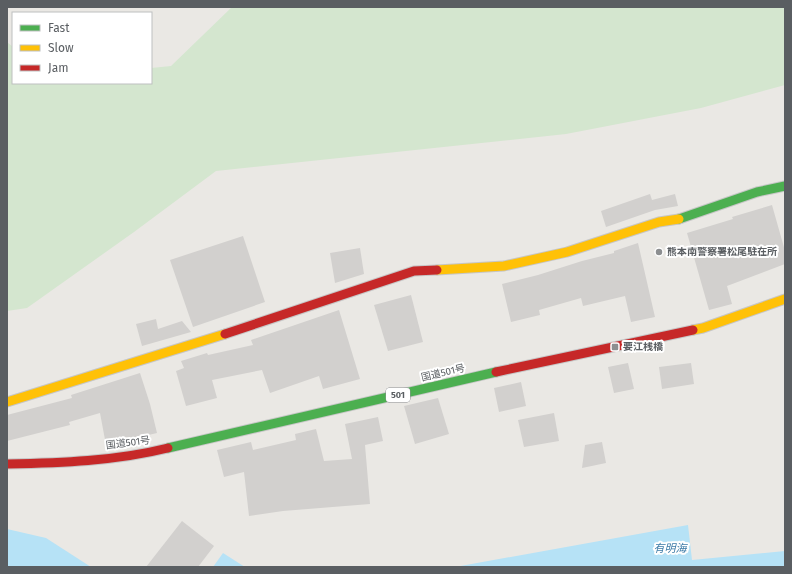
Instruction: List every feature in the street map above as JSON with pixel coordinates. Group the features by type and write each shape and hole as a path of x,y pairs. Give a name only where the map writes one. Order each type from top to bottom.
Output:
{"main road":[{"path":"7,402 195,344 414,271 504,266 560,254 659,222 678,219 757,192 785,186"},
{"name":"国道501号","path":"7,464 46,464 141,454 161,450 492,373 703,328 785,299"}],"green space":[{"path":"232,7 785,7 785,85 701,108 566,134 216,171 134,232 27,308 7,311 7,42 12,46 12,84 152,84 152,68 171,66"}],"water":[{"name":"有明海","path":"688,525 692,560 785,551 785,567 455,567"},
{"path":"7,529 46,538 91,567 7,567"},
{"path":"223,553 245,567 213,567"}],"building":[{"path":"650,194 652,200 675,194 678,206 655,210 606,227 601,211"},
{"path":"772,205 785,251 785,264 727,286 732,304 709,310 687,233"},
{"path":"243,236 265,302 193,327 170,260"},
{"path":"638,243 655,317 631,322 625,296 583,306 581,298 539,310 540,315 511,322 502,284 614,253 614,251"},
{"path":"360,248 364,274 335,283 330,253"},
{"path":"411,295 423,342 388,351 374,305"},
{"path":"339,310 360,379 323,389 319,376 270,393 262,370 212,380 217,398 186,406 176,371 184,368 181,361 207,353 208,355 253,345 251,340"},
{"path":"156,319 158,329 182,321 191,332 142,346 136,324"},
{"path":"628,363 634,389 614,393 608,367"},
{"path":"691,363 694,384 662,389 659,367"},
{"path":"140,373 157,433 106,445 100,413 69,422 70,425 7,441 7,415 72,398 71,395"},
{"path":"521,382 526,406 499,412 494,388"},
{"path":"438,398 449,434 415,444 404,406"},
{"path":"554,413 559,441 524,447 518,420"},
{"path":"378,417 383,441 365,445 370,504 283,511 249,516 244,472 224,477 217,450 251,442 253,450 296,440 295,434 316,429 324,461 352,459 345,424"},
{"path":"602,442 606,463 582,468 585,445"},
{"path":"182,521 214,546 198,567 146,567"}],"traffic: fast":[{"path":"679,219 757,192 785,186"},
{"path":"168,448 496,372"}],"traffic: slow":[{"path":"437,270 504,266 567,252 659,222 679,219"},
{"path":"693,330 703,328 785,299"},
{"path":"7,402 225,334"}],"traffic: jam":[{"path":"225,334 414,271 437,270"},
{"path":"496,372 693,330"},
{"path":"7,464 108,459 168,448"}],"place":[{"name":"熊本南警察署松尾駐在所","path":"659,252"},
{"name":"要江桟橋","path":"615,347"}]}
